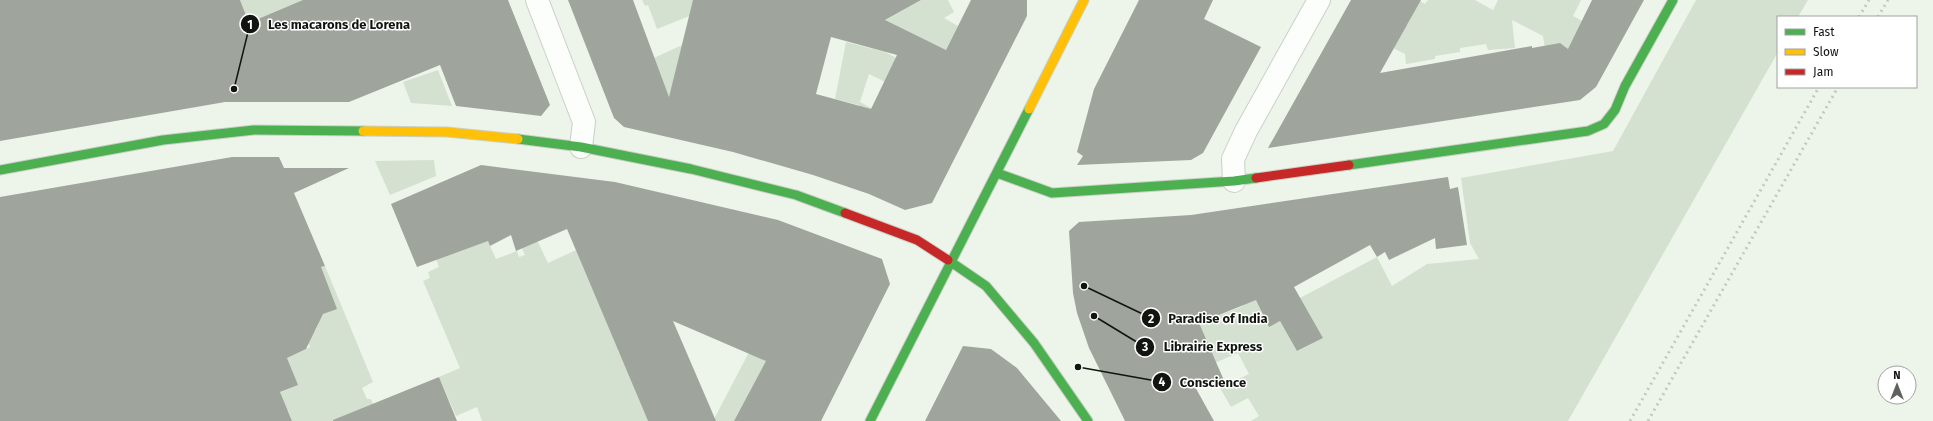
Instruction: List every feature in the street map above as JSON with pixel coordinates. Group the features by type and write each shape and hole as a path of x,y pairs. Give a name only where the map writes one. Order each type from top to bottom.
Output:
{"street":[{"path":"537,0 584,122 582,146"},
{"path":"870,421 952,263 1084,0"},
{"path":"1234,182 1233,159 1246,131 1319,0"},
{"path":"997,173 1052,193 1234,182 1588,131 1604,124 1615,110 1625,86 1673,0"},
{"path":"0,170 162,140 254,130 447,132 582,146 692,169 796,195 917,240 986,286 1034,343 1088,421"}],"green space":[{"path":"240,0 307,0 249,23"},
{"path":"642,0 704,0 707,9 657,29 648,5 645,6"},
{"path":"921,0 948,0 954,12 944,18 958,26 946,50 882,22"},
{"path":"1428,0 1475,0 1493,10 1498,0 1581,0 1573,16 1584,22 1569,50 1565,47 1547,61 1543,36 1512,20 1515,48 1488,50 1486,44 1460,48 1460,52 1435,56 1435,59 1406,64 1405,54 1385,44 1407,25 1420,1 1425,4"},
{"path":"1696,0 1808,0 1799,16 1777,16 1777,54 1568,421 1251,421 1259,416 1248,398 1231,407 1220,388 1249,374 1238,353 1194,372 1172,334 1243,306 1234,290 1271,304 1261,311 1269,326 1280,321 1298,351 1323,338 1300,298 1377,257 1392,286 1427,264 1479,259 1470,243 1461,178 1613,151"},
{"path":"846,42 885,52 918,69 906,92 869,74 860,102 873,109 856,120 859,105 835,99"},
{"path":"682,45 670,96 660,93 654,58"},
{"path":"438,70 452,106 411,103 403,82"},
{"path":"434,160 436,176 390,195 375,161"},
{"path":"536,238 548,263 576,250 648,421 482,421 477,407 456,416 439,377 460,368 423,281 430,278 428,272 439,267 435,256 487,239 496,259 517,251 519,257 525,255 520,244"},
{"path":"325,266 373,382 362,388 367,399 371,399 380,421 292,421 288,410 280,409 252,421 279,393 297,385 287,358 310,347 305,334 316,330 318,324 310,272"},
{"path":"758,335 784,350 762,369 734,421 713,421"}],"building":[{"path":"0,0 240,0 249,23 303,0 508,0 550,105 541,116 456,106 440,65 349,102 225,102 0,141"},
{"path":"568,0 633,0 669,97 693,0 921,0 885,20 946,50 971,0 1027,0 1027,16 932,203 905,210 869,194 813,175 733,152 624,127 614,118","holes":["831,37 897,55 871,109 816,94"]},
{"path":"1139,0 1213,0 1204,19 1261,47 1203,153 1191,160 1077,165 1083,156 1077,152 1094,89"},
{"path":"1351,0 1421,0 1380,73 1532,46 1532,48 1560,43 1568,49 1592,0 1644,0 1596,87 1580,100 1268,148"},
{"path":"232,157 279,157 284,168 349,168 294,193 325,266 321,267 337,309 323,314 306,349 287,358 298,385 280,392 292,421 0,421 0,197"},
{"path":"481,165 615,182 778,220 882,259 890,284 821,421 734,421 766,361 673,321 716,421 648,421 567,229 516,251 511,235 490,246 488,241 417,267 391,204"},
{"path":"1448,177 1450,189 1458,187 1467,245 1436,249 1435,238 1389,260 1385,252 1377,257 1370,245 1294,287 1323,338 1297,351 1280,321 1269,327 1256,300 1199,323 1226,385 1194,385 1214,421 1125,421 1089,348 1077,313 1073,293 1069,231 1079,222 1191,215"},
{"path":"963,346 991,349 1017,368 1061,421 925,421"},
{"path":"439,377 457,421 333,421 333,420"}],"railway":[{"path":"1860,16 1869,0"},
{"path":"1879,16 1888,0"},
{"path":"1630,421 1818,88"},
{"path":"1648,421 1837,88"}],"traffic: fast":[{"path":"1349,165 1588,131 1604,124 1615,110 1625,86 1673,0"},
{"path":"870,421 1029,109"},
{"path":"0,170 163,140 254,130 363,131"},
{"path":"518,139 581,147 691,169 796,195 845,213"},
{"path":"997,173 1052,193 1234,181 1256,178"},
{"path":"948,260 986,286 1034,343 1088,421"}],"traffic: slow":[{"path":"1029,109 1084,0"},
{"path":"363,131 447,132 518,139"}],"traffic: jam":[{"path":"1256,178 1349,165"},
{"path":"845,213 917,240 948,260"}],"place":[{"name":"Les macarons de Lorena","path":"234,89"},
{"name":"Paradise of India","path":"1084,286"},
{"name":"Librairie Express","path":"1094,316"},
{"name":"Conscience","path":"1078,367"}]}
